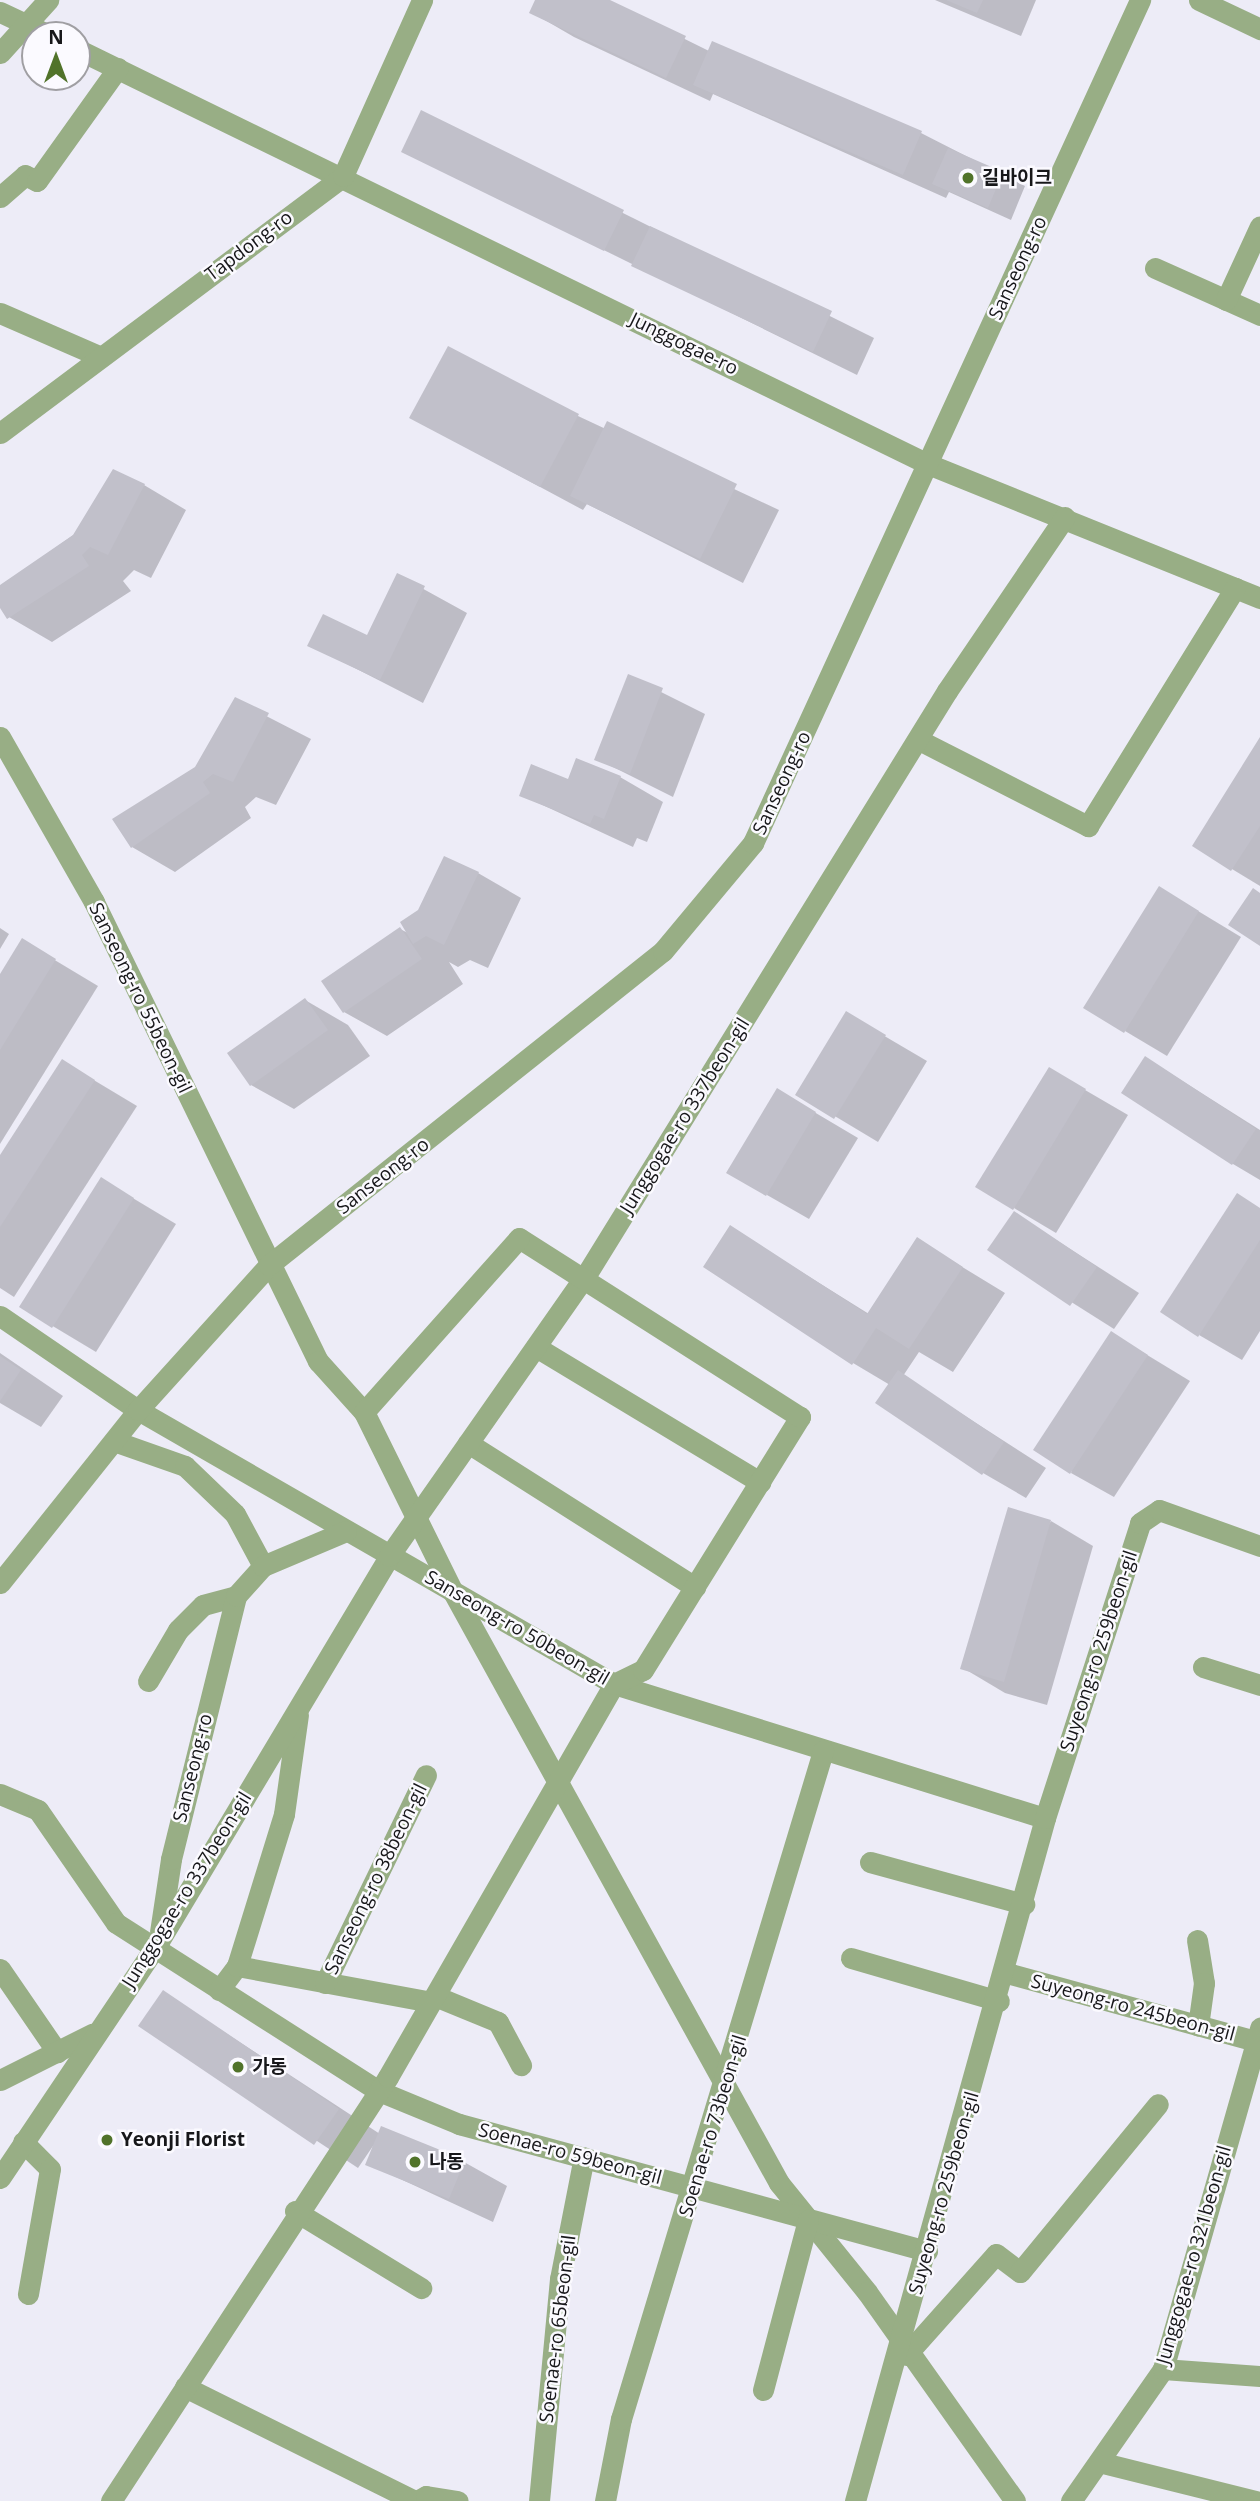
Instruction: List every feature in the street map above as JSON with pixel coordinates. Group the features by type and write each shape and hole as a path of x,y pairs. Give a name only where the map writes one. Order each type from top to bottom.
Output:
{"street":[{"path":"30,21 48,0"},
{"name":"Tapdong-ro","path":"0,433 343,176 422,0"},
{"name":"Sanseong-ro","path":"0,1583 138,1410 269,1265 663,951 753,844 868,582 928,464 1140,0"},
{"path":"1199,0 1260,29"},
{"path":"0,12 21,21"},
{"path":"0,53 21,30"},
{"name":"Junggogae-ro","path":"91,55 343,176 928,464 1065,517 1260,598"},
{"path":"0,197 25,174 37,181 118,68"},
{"path":"1226,300 1260,226"},
{"path":"1155,268 1260,315"},
{"path":"0,313 101,357"},
{"name":"Junggogae-ro 337beon-gil","path":"0,2178 156,1945 389,1556 583,1280 919,740 1065,517"},
{"path":"919,740 1088,826 1235,588"},
{"name":"Sanseong-ro 55beon-gil","path":"0,737 94,902 318,1361 364,1412 453,1592"},
{"path":"111,2501 379,2091 614,1684 643,1670 800,1417 519,1238 364,1412"},
{"name":"Sanseong-ro 50beon-gil","path":"0,1316 138,1410 614,1684 1045,1818"},
{"path":"536,1347 760,1482"},
{"path":"114,1441 184,1466 235,1514 263,1566"},
{"path":"468,1443 695,1587"},
{"name":"Suyeong-ro 259beon-gil","path":"855,2501 903,2350 927,2251 1007,1973 1045,1818 1140,1523 1159,1510 1260,1546"},
{"name":"Sanseong-ro","path":"156,1945 171,1859 236,1596 263,1566 346,1531"},
{"path":"453,1592 559,1779 779,2183 1015,2501"},
{"path":"148,1681 178,1630 204,1605 236,1596"},
{"path":"1203,1667 1260,1685"},
{"name":"Junggogae-ro 337beon-gil","path":"219,1990 237,1966 284,1814 300,1705"},
{"name":"Soenae-ro 73beon-gil","path":"605,2501 621,2419 726,2083 823,1751"},
{"name":"Sanseong-ro 38beon-gil","path":"325,1983 426,1775"},
{"path":"0,1794 38,1810 116,1923 156,1945"},
{"path":"870,1862 1024,1904"},
{"path":"1196,1940 1204,1983 1198,2025"},
{"name":"Soenae-ro 59beon-gil","path":"156,1945 219,1990 379,2091 459,2124 927,2251"},
{"path":"851,1958 999,2001"},
{"name":"Sanseong-ro 38beon-gil","path":"237,1966 325,1983 433,1999 498,2022 521,2065"},
{"path":"0,1969 57,2052"},
{"name":"Suyeong-ro 245beon-gil","path":"1007,1973 1198,2025 1259,2037"},
{"path":"0,2080 94,2034"},
{"name":"Junggogae-ro 321beon-gil","path":"1071,2501 1163,2369 1259,2037"},
{"name":"Suyeong-ro 259beon-gil","path":"903,2350 996,2254 1020,2272 1158,2104"},
{"path":"23,2142 50,2169 28,2294"},
{"name":"Soenae-ro 65beon-gil","path":"539,2501 560,2279 584,2157"},
{"path":"297,2213 421,2288"},
{"path":"763,2390 808,2220"},
{"path":"1163,2369 1260,2376"},
{"path":"185,2387 416,2501 426,2496 458,2501"},
{"path":"1099,2462 1256,2501"}],"building":[{"path":"535,0 610,0 686,36 666,78 529,13"},
{"path":"946,0 983,0 977,13"},
{"path":"712,41 922,131 903,175 693,85"},
{"path":"421,110 624,210 604,251 401,152"},
{"name":"길바이크","path":"948,148 1003,172 988,208 932,184"},
{"path":"650,226 832,311 813,352 631,266"},
{"path":"448,346 579,414 540,487 409,418"},
{"path":"607,421 737,484 700,559 570,496"},
{"path":"113,469 145,484 108,555 90,547 82,555 89,566 7,619 0,608 0,585 73,535"},
{"path":"397,573 425,586 380,680 307,646 323,614 367,635"},
{"path":"628,674 663,688 630,774 594,760"},
{"path":"235,697 269,713 233,782 213,774 203,782 210,793 131,848 112,819 195,767"},
{"path":"1260,737 1260,826 1231,871 1192,846"},
{"path":"576,758 621,776 604,819 594,815 590,824 519,796 531,764 568,779"},
{"path":"444,856 479,872 444,945 426,936 413,944 400,922 418,910"},
{"path":"1159,886 1199,911 1124,1033 1083,1008"},
{"path":"1253,888 1260,893 1260,946 1228,925"},
{"path":"400,927 422,959 343,1013 321,981"},
{"path":"22,938 56,959 0,1050 0,974"},
{"path":"305,998 328,1030 250,1086 227,1053"},
{"path":"846,1011 886,1035 834,1119 795,1095"},
{"path":"1145,1056 1256,1129 1232,1165 1121,1093"},
{"path":"62,1059 95,1080 0,1227 0,1155"},
{"path":"1049,1067 1086,1089 1013,1210 975,1187"},
{"path":"777,1088 816,1112 766,1196 726,1173"},
{"path":"101,1177 134,1198 52,1328 19,1307"},
{"path":"1237,1193 1260,1208 1260,1240 1198,1337 1160,1312"},
{"path":"1014,1211 1097,1267 1070,1306 987,1250"},
{"path":"730,1225 867,1314 917,1237 963,1267 909,1349 876,1328 852,1365 703,1267"},
{"path":"1111,1331 1148,1355 1070,1474 1033,1450"},
{"path":"0,1356 21,1370 0,1401"},
{"path":"898,1370 1004,1442 982,1475 875,1403"},
{"path":"1008,1507 1051,1520 1004,1682 960,1669"},
{"name":"가동","path":"163,1990 339,2109 314,2145 138,2026"},
{"name":"나동","path":"381,2126 465,2160 449,2199 365,2165"}],"place":[{"name":"길바이크","path":"968,178"},
{"name":"가동","path":"238,2067"},
{"name":"Yeonji Florist","path":"107,2140"},
{"name":"나동","path":"415,2162"}]}
